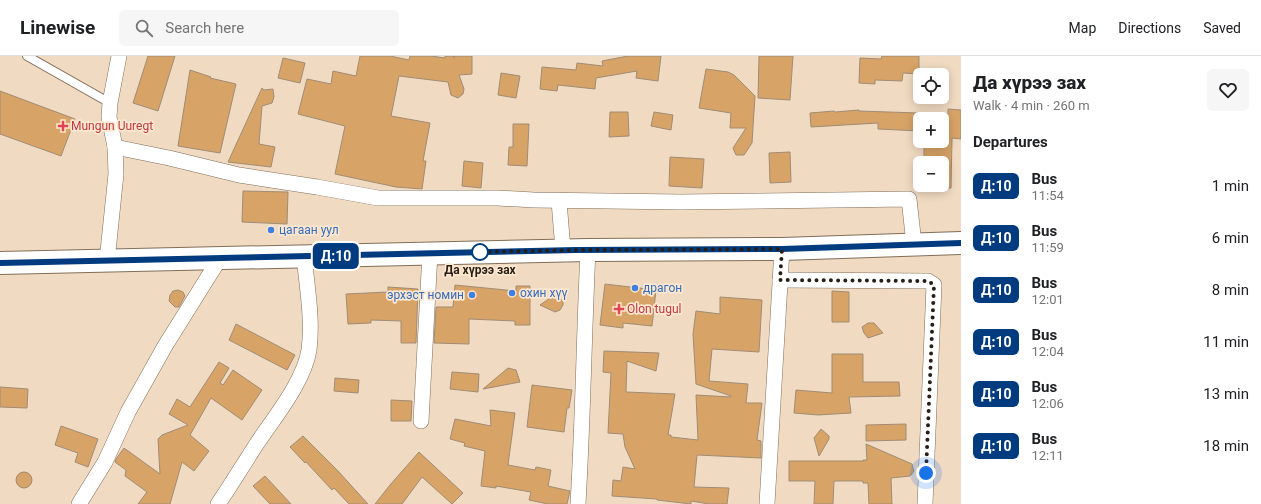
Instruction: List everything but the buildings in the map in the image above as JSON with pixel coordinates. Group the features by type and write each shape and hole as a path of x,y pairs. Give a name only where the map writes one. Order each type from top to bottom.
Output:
{"main road":[{"path":"0,263 563,250 782,249 961,243"}],"street":[{"path":"107,261 116,174 115,147 109,117 110,103 119,56"},
{"path":"115,147 239,175 378,198 497,198 559,201 681,202 909,199 914,244"},
{"path":"559,201 563,250"},
{"path":"767,504 782,249"},
{"path":"578,504 582,434 588,250"},
{"path":"421,421 430,254"},
{"path":"218,504 280,410 298,380 306,362 310,342 310,326 304,256"},
{"path":"79,504 105,462 128,412 165,346 220,258"},
{"path":"780,280 928,281 934,285 925,504"}],"lane":[{"path":"27,56 110,103"}],"bus line":[{"name":"Д:10","path":"0,263 576,250 782,249 961,243"}],"place":[{"name":"Mungun Uuregt","path":"63,126"},
{"name":"цагаан уул","path":"271,230"},
{"name":"Да хүрээ зах","path":"480,252"},
{"name":"драгон","path":"635,288"},
{"name":"охин хүү","path":"512,293"},
{"name":"эрхэст номин","path":"472,295"},
{"name":"Olon tugul","path":"619,309"}],"route":[{"path":"480,252 474,252 782,249 780,280 928,281 934,285 926,473"}]}
